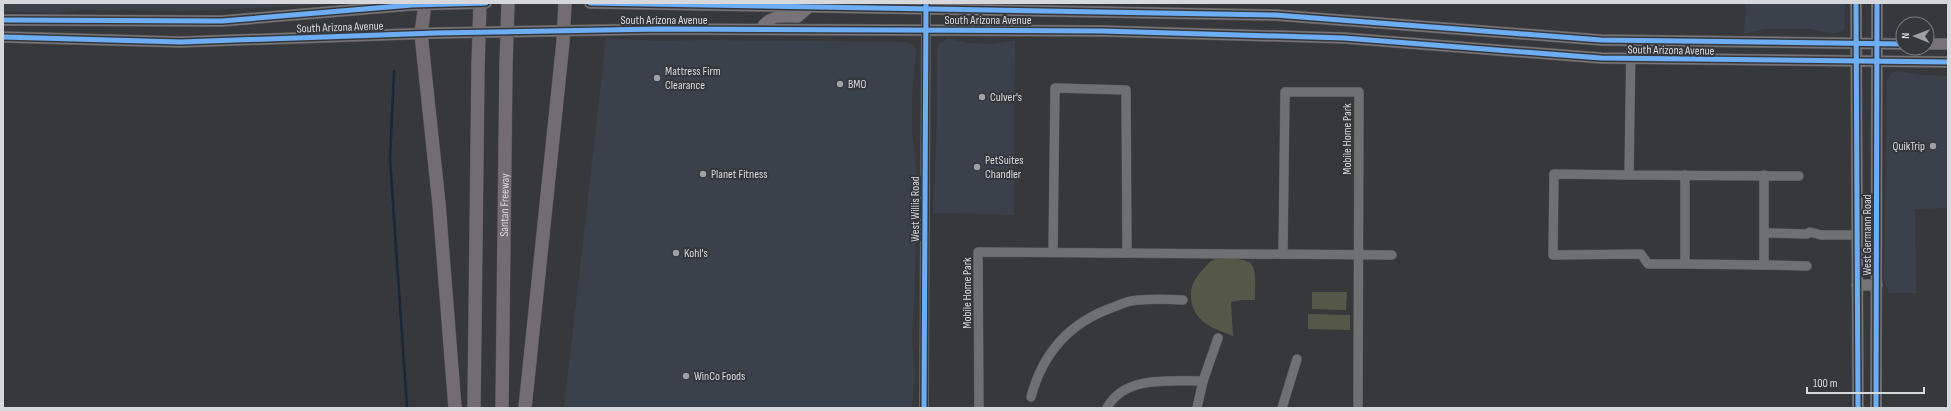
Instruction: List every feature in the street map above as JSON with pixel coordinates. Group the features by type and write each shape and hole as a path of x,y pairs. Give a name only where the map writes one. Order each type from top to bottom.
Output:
{"highway":[{"path":"474,408 480,3"},
{"name":"Santan Freeway","path":"502,408 508,3"},
{"path":"525,408 564,31 565,3"},
{"path":"425,4 421,34 438,196 455,408"}],"main road":[{"name":"South Arizona Avenue","path":"3,20 222,22 425,4 486,3"},
{"name":"South Arizona Avenue","path":"590,3 809,7 927,6 1275,16 1562,38 1895,44"},
{"name":"West Germann Road","path":"1856,3 1855,62 1858,408"},
{"name":"West Germann Road","path":"1876,408 1877,3"},
{"path":"760,29 771,18 798,17 809,7"},
{"name":"South Arizona Avenue","path":"3,37 181,42 421,34 760,29 1206,33 1344,38 1601,58 1948,62"},
{"path":"1935,44 1948,44"},
{"path":"1857,285 1877,285"}],"street":[{"name":"West Willis Road","path":"924,408 927,6"},
{"path":"1629,175 1631,40"},
{"path":"1053,252 1055,88 1126,90 1127,253"},
{"name":"Mobile Home Park","path":"1284,254 1284,92 1359,92 1358,408"},
{"path":"1799,176 1554,174 1553,255 1641,254 1648,264 1807,266"},
{"path":"1685,175 1685,264"},
{"path":"1764,176 1764,265"},
{"path":"1764,233 1856,235"},
{"name":"Mobile Home Park","path":"979,408 978,252 1392,255"},
{"path":"1031,397 1036,378 1047,358 1062,337 1079,322 1101,311 1131,301 1183,300"},
{"path":"1197,408 1203,381 1218,338"},
{"path":"1282,408 1296,359"},
{"path":"1107,408 1118,394 1133,385 1170,381 1203,381"}],"shaded area":[{"path":"3,3 326,3 320,5 188,11 83,10 55,13 3,11"},
{"path":"1746,3 1845,3 1845,26 1843,30 1835,34 1810,29 1765,29 1744,34"},
{"path":"606,38 659,41 905,42 912,44 916,51 912,96 912,133 916,168 916,255 912,338 915,375 912,408 564,408"},
{"path":"948,38 968,43 993,44 1015,40 1014,215 933,213 937,122 937,50 939,44"},
{"path":"1898,71 1923,75 1948,76 1948,208 1915,209 1916,293 1889,293 1884,280 1887,81 1892,72"}],"green space":[{"path":"1215,259 1246,261 1251,264 1254,269 1255,300 1231,302 1233,336 1215,329 1205,323 1195,312 1191,300 1192,286 1195,280 1207,265"},
{"path":"1312,292 1347,292 1346,310 1312,309"},
{"path":"1308,314 1350,315 1350,330 1308,329"}],"waterway":[{"path":"394,71 390,159 407,408"}],"cycle path":[{"path":"3,20 222,21 412,5 486,3"},
{"path":"590,3 1275,15 1601,40 1895,44"},
{"path":"924,408 926,3"},
{"path":"1856,3 1858,408"},
{"path":"1876,408 1877,3"},
{"path":"3,37 181,42 436,33 660,29 1103,31 1344,38 1601,58 1948,62"}],"place":[{"name":"Mattress Firm Clearance","path":"657,78"},
{"name":"BMO","path":"840,84"},
{"name":"Culver's","path":"982,97"},
{"name":"QuikTrip","path":"1933,146"},
{"name":"PetSuites Chandler","path":"977,167"},
{"name":"Planet Fitness","path":"703,174"},
{"name":"Kohl's","path":"676,253"},
{"name":"WinCo Foods","path":"686,376"}]}
